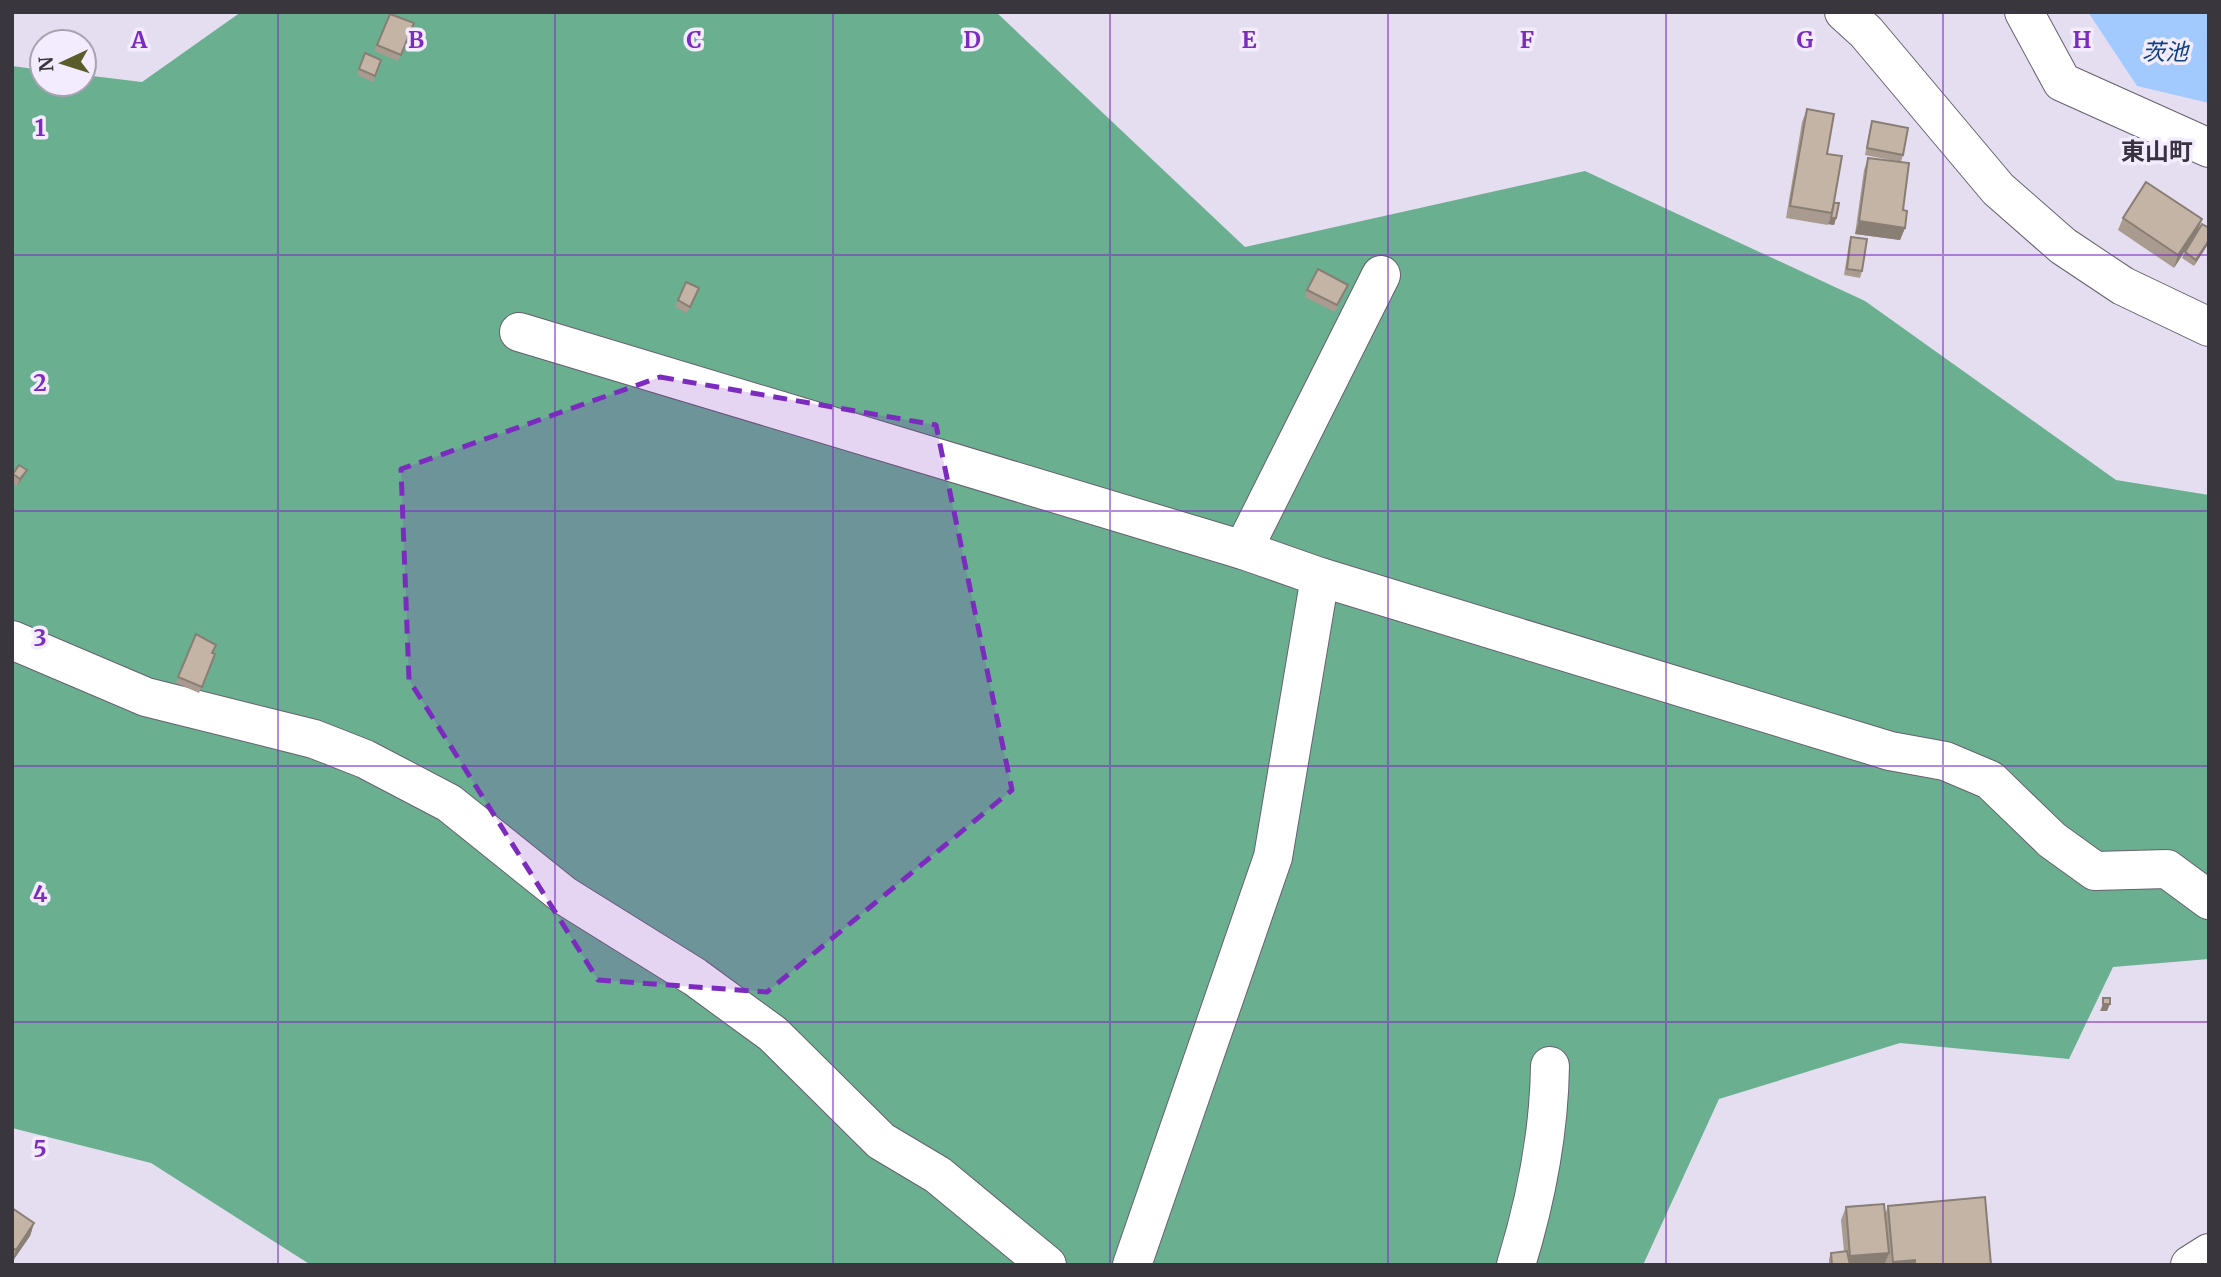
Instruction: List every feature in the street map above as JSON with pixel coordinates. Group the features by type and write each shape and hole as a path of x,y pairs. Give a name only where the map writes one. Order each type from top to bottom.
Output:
{"street":[{"path":"1844,12 1866,32 1998,189 2063,246 2123,286 2209,327"},
{"path":"2024,12 2062,82 2209,148"},
{"path":"1243,550 1381,275"},
{"path":"519,332 1243,550 1320,577 1890,751 1945,761 1990,780 2052,840 2095,871 2167,869 2209,900"},
{"path":"1132,1265 1273,857 1320,577"},
{"path":"12,640 146,697 314,739 365,759 449,803 565,897 695,976 773,1034 881,1141 939,1175 1047,1265"},
{"path":"1516,1265 1533,1209 1549,1107 1550,1066"},
{"path":"2190,1265 2209,1253"}],"highlighted area":[{"path":"660,377 936,425 1012,790 767,992 598,980 409,680 401,469"}],"green space":[{"path":"241,12 996,12 1245,247 1585,171 1865,301 2116,480 2209,495 2209,959 2113,967 2069,1059 1900,1043 1719,1099 1643,1265 311,1265 151,1163 12,1128 12,66 28,68 28,98 98,98 98,77 142,82"}],"water":[{"name":"茨池","path":"2088,12 2209,12 2209,103 2137,86"}],"building":[{"path":"390,14 414,23 401,55 377,45"},
{"path":"365,53 381,60 375,76 359,69"},
{"path":"1807,109 1834,114 1827,154 1842,156 1832,213 1790,206"},
{"path":"1872,121 1908,128 1903,155 1867,148"},
{"path":"1868,158 1909,163 1903,210 1907,211 1905,228 1859,221"},
{"path":"2146,182 2202,219 2178,255 2123,218"},
{"path":"1834,203 1839,203 1836,218 1831,218"},
{"path":"2202,224 2209,228 2209,240 2196,260 2185,252"},
{"path":"1851,237 1867,239 1862,271 1847,269"},
{"path":"1318,269 1348,285 1337,305 1307,290"},
{"path":"686,282 699,288 690,307 678,300"},
{"path":"19,465 27,470 20,479 13,474"},
{"path":"196,634 216,645 202,687 178,677"},
{"path":"2103,998 2110,998 2110,1004 2103,1004"},
{"path":"1985,1197 1991,1265 1915,1265 1915,1260 1893,1262 1888,1206"},
{"path":"1884,1204 1889,1253 1850,1256 1846,1207"},
{"path":"12,1208 34,1223 16,1250 12,1248"},
{"path":"1847,1251 1850,1265 1832,1265 1831,1253"}],"district":[{"name":"東山町","path":"2157,152"}]}
